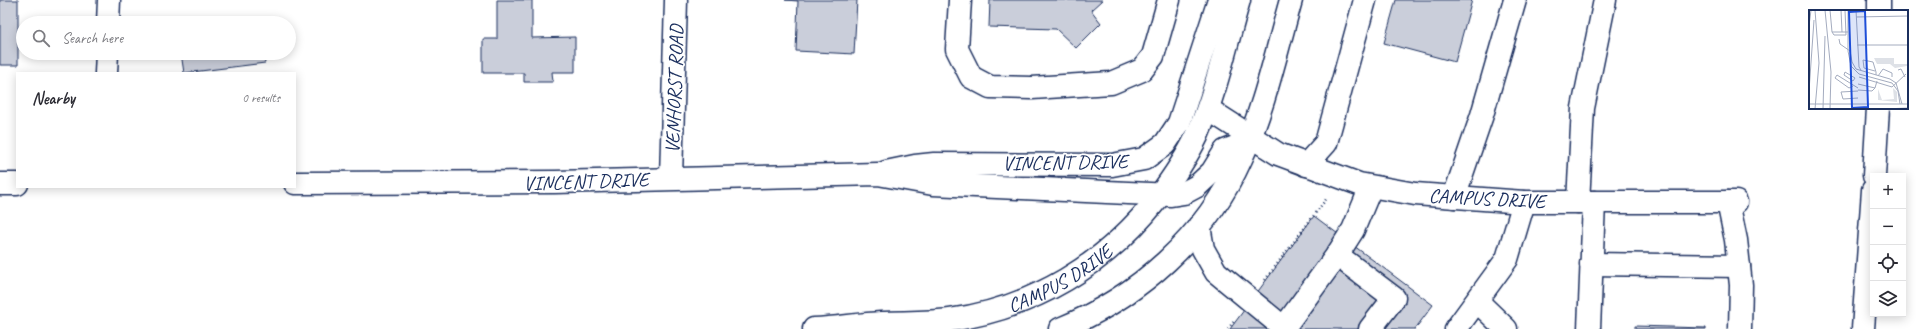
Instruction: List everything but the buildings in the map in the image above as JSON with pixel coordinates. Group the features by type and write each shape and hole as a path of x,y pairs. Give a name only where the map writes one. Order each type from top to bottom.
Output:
{"main road":[{"path":"108,16 109,0"},
{"name":"VENHORST ROAD","path":"671,178 676,0"},
{"path":"960,0 957,49 971,77 990,87 1032,88 1111,83 1142,70 1152,56 1169,0"},
{"name":"VINCENT DRIVE","path":"296,183 470,183 878,174 915,166 934,164 1112,165 1144,159 1165,144 1179,123 1219,0"},
{"name":"CAMPUS DRIVE","path":"814,329 950,320 987,312 1050,289 1096,261 1125,236 1160,195 1180,167 1196,137 1208,109 1239,0"},
{"path":"1060,329 1109,305 1140,283 1170,258 1199,226 1229,184 1249,139 1291,0"},
{"path":"1306,165 1326,142 1365,0"},
{"path":"1454,197 1482,115 1515,0"},
{"path":"1589,329 1591,264 1586,202 1583,108 1605,0"},
{"path":"106,72 107,60"},
{"name":"CAMPUS DRIVE","path":"1208,109 1249,139 1278,154 1359,184 1415,194 1524,202 1732,202 1739,266"},
{"path":"1874,173 1878,109"},
{"name":"VINCENT DRIVE","path":"878,174 933,184 1178,195 1190,191 1212,172 1225,151 1249,139"},
{"path":"0,184 16,184"},
{"path":"1199,226 1203,249 1216,272 1284,328 1337,255 1353,230 1371,186"},
{"path":"1456,329 1507,259 1524,202"},
{"path":"1863,329 1872,209"},
{"path":"1337,255 1394,298 1370,329"},
{"path":"1591,264 1739,266 1741,285 1740,329"},
{"path":"1477,301 1506,329"}],"path":[{"path":"1264,282 1328,196"}]}
